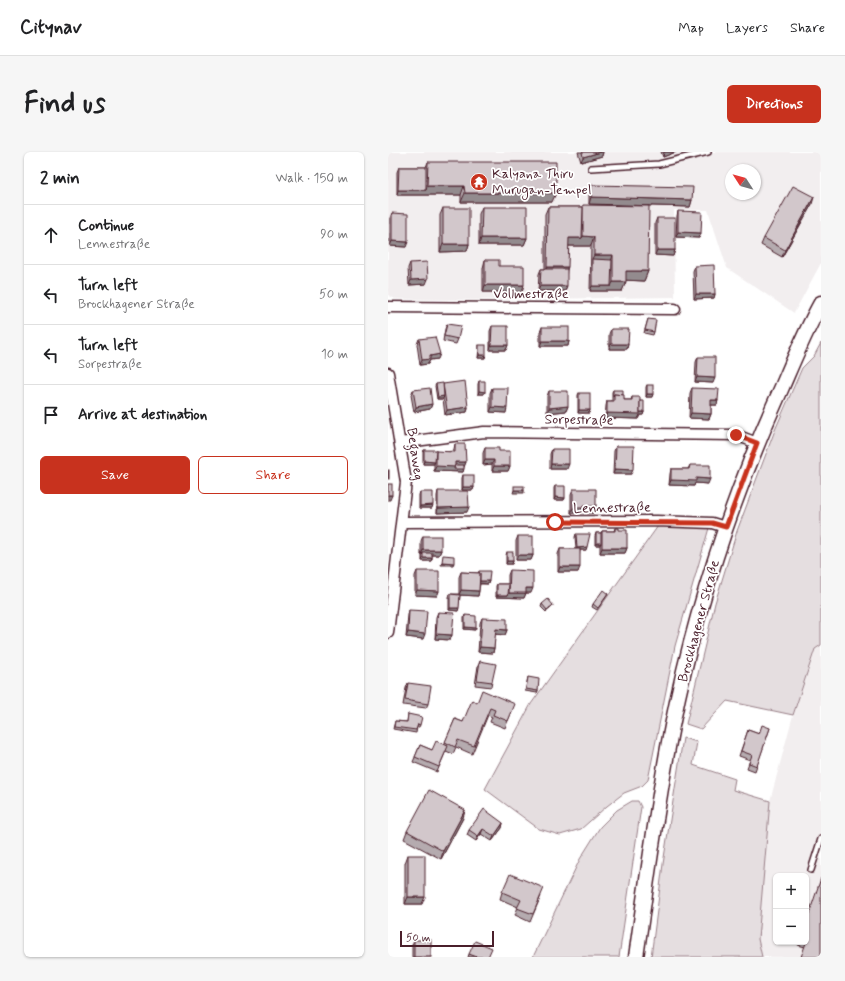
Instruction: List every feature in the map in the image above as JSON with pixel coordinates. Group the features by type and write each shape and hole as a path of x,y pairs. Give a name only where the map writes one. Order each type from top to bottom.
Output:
{"main road":[{"name":"Brockhagener Straße","path":"636,957 659,795 689,651 726,527 757,443 821,303"}],"street":[{"name":"Vollmestraße","path":"388,307 675,309"},
{"name":"Begaweg","path":"388,373 406,482 402,522 389,607 388,633"},
{"name":"Sorpestraße","path":"400,443 484,432 736,435 757,443"},
{"name":"Lennestraße","path":"402,522 657,521 712,523 726,527"}],"lane":[{"path":"591,168 659,164 708,152"},
{"path":"811,870 821,839"}],"shaded area":[{"path":"388,152 821,152 821,263 794,313 727,268 708,210 674,210 675,297 473,300 395,299 388,295"},
{"path":"821,343 821,645 815,649 793,715 727,701 701,729 686,724 715,603 737,531 775,430 802,368 814,356"},
{"path":"658,526 709,528 675,646 648,780 642,786 624,793 581,829 560,835 539,829 485,789 531,704"},
{"path":"821,645 821,957 762,957 758,939 770,801 793,715 815,649"},
{"path":"683,738 697,742 693,765 735,779 733,790 770,801 758,939 762,957 651,957 663,864"},
{"path":"632,801 638,801 641,807 619,957 533,957 580,859 600,827 617,810"}],"building":[{"path":"582,152 601,152 583,157"},
{"path":"428,162 556,162 556,193 465,193 464,186 427,186"},
{"path":"399,167 426,167 426,190 398,190"},
{"path":"592,185 693,187 692,200 591,197"},
{"path":"793,186 814,197 785,250 764,238"},
{"path":"583,205 649,206 648,271 626,271 626,282 613,282 613,255 594,255 594,237 583,236"},
{"path":"482,207 527,207 527,238 481,238"},
{"path":"548,207 583,207 582,238 569,238 568,267 547,267"},
{"path":"443,208 469,208 469,244 443,244"},
{"path":"678,211 702,212 701,233 678,232"},
{"path":"392,213 408,214 408,242 392,241"},
{"path":"657,218 675,218 675,250 657,250"},
{"path":"592,259 612,260 611,286 592,286"},
{"path":"485,260 499,260 499,266 524,266 524,285 485,285"},
{"path":"427,262 428,279 411,280 410,263"},
{"path":"714,265 715,294 696,294 695,266"},
{"path":"541,269 567,269 567,286 540,286"},
{"path":"648,319 656,320 654,332 645,330"},
{"path":"447,324 461,326 458,339 444,336"},
{"path":"492,326 508,326 508,345 491,345"},
{"path":"542,327 569,327 569,341 542,341"},
{"path":"611,329 629,329 628,344 611,344"},
{"path":"435,337 440,354 430,356 430,359 422,360 419,339"},
{"path":"479,345 486,345 486,355 479,355"},
{"path":"698,357 715,357 715,378 697,377"},
{"path":"465,381 468,407 447,410 443,384"},
{"path":"479,381 485,381 485,392 479,391"},
{"path":"443,383 444,396 438,397 436,384"},
{"path":"647,385 653,385 653,394 647,394"},
{"path":"430,388 432,404 416,407 413,390"},
{"path":"492,388 508,388 507,408 492,407"},
{"path":"692,388 719,389 718,400 711,400 711,414 691,413"},
{"path":"613,390 623,390 623,395 614,394 613,397"},
{"path":"549,391 568,391 568,406 549,408"},
{"path":"579,393 590,393 590,410 579,410"},
{"path":"614,394 624,395 624,400 632,400 632,397 640,397 640,414 607,413 607,401 614,401"},
{"path":"640,401 644,401 644,412 640,412"},
{"path":"455,444 465,444 466,462 455,462 455,467 436,466 436,451 455,452"},
{"path":"616,446 634,446 633,470 615,469"},
{"path":"485,448 499,448 499,451 510,451 510,466 494,466 494,460 485,460"},
{"path":"552,449 569,449 569,464 551,464"},
{"path":"424,450 436,450 435,462 424,461"},
{"path":"455,465 464,465 464,469 454,469"},
{"path":"690,465 710,465 710,479 696,478 696,481 671,480 671,469 689,469"},
{"path":"463,475 474,475 474,487 463,487"},
{"path":"388,484 392,484 392,495 388,495"},
{"path":"514,486 524,486 524,490 514,490"},
{"path":"555,486 565,486 565,498 555,497"},
{"path":"573,489 596,489 596,506 573,508"},
{"path":"438,491 468,491 469,507 438,508"},
{"path":"420,492 433,492 433,505 420,506"},
{"path":"583,508 595,508 595,511 582,511"},
{"path":"615,528 619,528 619,530 627,530 627,548 602,548 602,531 615,531"},
{"path":"596,533 601,533 601,543 596,543"},
{"path":"576,534 590,534 587,547 577,548"},
{"path":"423,536 441,536 441,550 423,550"},
{"path":"518,536 533,536 533,555 518,555"},
{"path":"560,549 580,549 580,567 560,567"},
{"path":"507,552 513,552 513,561 507,561"},
{"path":"423,553 432,553 432,558 423,558"},
{"path":"443,555 454,556 454,563 442,562"},
{"path":"510,570 533,571 533,588 526,588 526,593 509,593"},
{"path":"417,571 439,571 439,591 417,590"},
{"path":"479,571 490,571 489,581 480,581"},
{"path":"461,572 480,573 479,591 461,590"},
{"path":"497,584 509,584 508,595 497,595"},
{"path":"603,590 608,594 598,608 593,604"},
{"path":"450,594 460,595 459,608 450,608"},
{"path":"548,599 553,605 547,610 542,604"},
{"path":"409,610 427,611 425,634 408,632"},
{"path":"438,612 454,613 452,635 436,634"},
{"path":"465,615 476,616 476,628 465,627"},
{"path":"482,618 507,619 507,630 496,629 494,648 480,647"},
{"path":"480,661 496,664 492,682 477,680"},
{"path":"528,677 539,679 538,691 526,689"},
{"path":"408,683 431,686 428,704 405,700"},
{"path":"482,690 515,704 508,721 493,715 495,710 490,708 474,746 458,740 455,747 445,742 455,719 463,722 472,700 477,703"},
{"path":"408,714 422,717 420,725 418,724 416,730 394,727 395,721 407,722"},
{"path":"762,725 770,728 757,766 749,763 752,755 741,751 748,730 759,734"},
{"path":"436,741 448,746 439,767 415,757 420,745 432,750"},
{"path":"429,790 465,810 443,851 407,831"},
{"path":"484,809 503,823 494,836 483,829 478,836 469,830"},
{"path":"408,855 425,855 425,897 408,897"},
{"path":"510,874 544,888 533,914 517,908 521,900 502,892"},
{"path":"821,878 821,957 801,957 805,945 809,945 809,914"},
{"path":"414,940 431,940 431,957 414,957"},
{"path":"475,941 492,948 488,957 477,957 469,954"}],"place":[{"name":"Kalyana Thiru Murugan-Tempel","path":"479,182"}],"route":[{"path":"555,522 657,521 712,523 726,527 757,443 736,435"}]}
